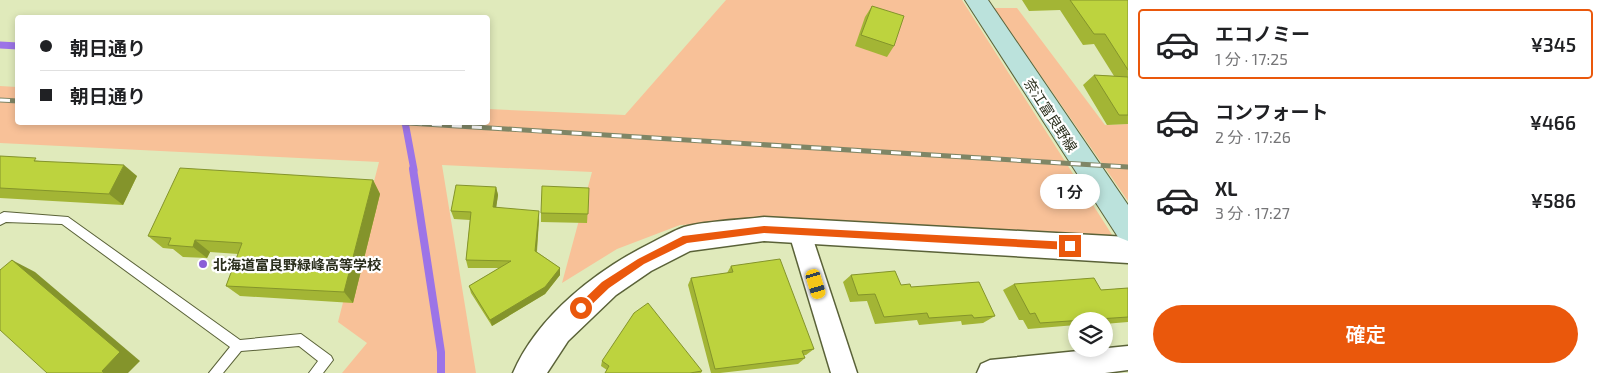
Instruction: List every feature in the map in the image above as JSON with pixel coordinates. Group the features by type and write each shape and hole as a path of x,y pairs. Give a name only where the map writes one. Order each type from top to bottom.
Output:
{"main road":[{"name":"奈江富良野線","path":"976,0 1128,228"}],"street":[{"path":"529,373 557,331 606,285 641,262 686,239 764,230 798,230 1128,250"},
{"path":"798,230 844,373"},
{"path":"990,373 1128,358"}],"lane":[{"path":"0,220 4,217 64,220 238,346 301,340 327,360 315,373"},
{"path":"215,373 238,346"}],"shaded area":[{"path":"726,0 962,0 1116,241 771,221 680,225 617,249 562,283 592,172 442,165 476,373 342,373 367,343 338,322 379,162 0,143 0,86 15,87 15,125 490,125 490,109 625,115"},
{"path":"994,8 1017,8 1105,125 1128,124 1128,201"}],"building":[{"path":"1070,0 1128,0 1128,70 1105,34 1094,34"},
{"path":"872,6 904,16 894,46 861,35"},
{"path":"1094,75 1128,77 1128,115 1119,115"},
{"path":"0,156 36,158 34,161 124,165 109,194 0,188"},
{"path":"180,168 373,180 344,292 226,286 242,243 195,240 193,247 168,245 171,238 148,236"},
{"path":"456,185 496,187 493,207 539,211 535,251 560,268 545,287 490,320 469,286 511,261 466,260 471,212 451,211"},
{"path":"542,186 589,188 588,214 541,213"},
{"path":"780,259 814,349 802,351 805,358 715,369 691,278 733,272 731,266"},
{"path":"12,260 120,352 102,371 104,373 47,373 0,330 0,270"},
{"path":"895,271 901,285 910,284 911,287 979,282 995,316 974,318 972,315 929,318 927,313 884,317 875,294 858,295 851,275"},
{"path":"1094,278 1101,290 1128,288 1128,317 1113,318 1113,312 1068,312 1068,321 1040,323 1035,313 1030,314 1014,284"},
{"path":"648,303 702,371 690,373 605,373 609,366 602,361 634,313"}],"waterway":[{"path":"0,45 15,46"},
{"path":"406,125 414,170"},
{"path":"413,169 441,352 441,373"}],"railway":[{"path":"0,100 15,101"},
{"path":"441,125 1128,167"}],"place":[{"name":"北海道富良野緑峰高等学校","path":"203,264"}],"route":[{"path":"581,308 606,285 641,262 686,239 764,230 798,230 1070,246"}]}
